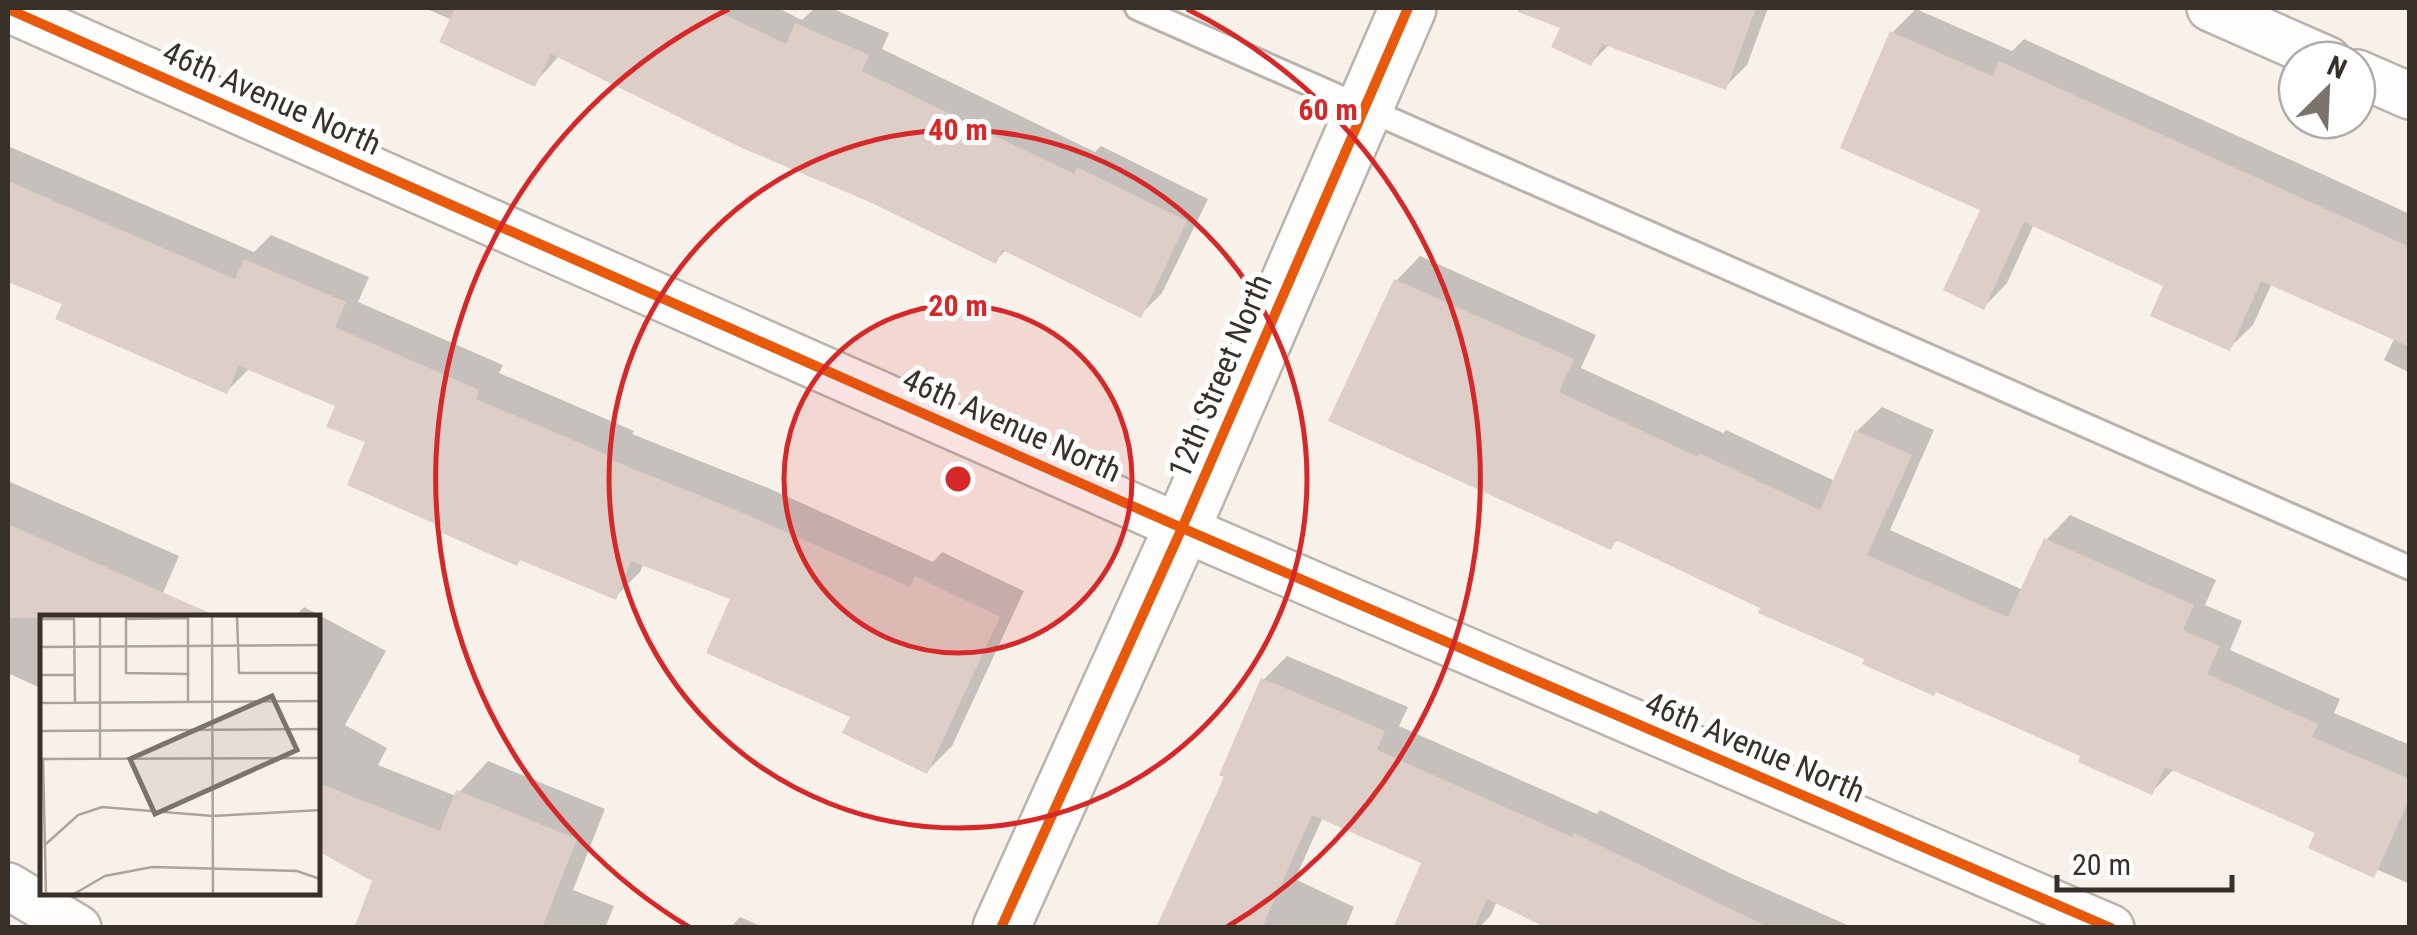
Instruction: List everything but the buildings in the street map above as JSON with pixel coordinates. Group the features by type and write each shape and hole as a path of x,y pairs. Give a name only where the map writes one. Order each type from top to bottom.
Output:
{"street":[{"name":"12th Street North","path":"1000,928 1182,528 1408,8"},
{"path":"2210,8 2283,40"},
{"name":"46th Avenue North","path":"8,9 1182,528 2111,928"},
{"path":"2377,82 2410,96"},
{"path":"8,886 78,928"}],"lane":[{"path":"1138,8 2410,568"}],"cycle path":[{"path":"1001,928 1182,528 1408,8"},
{"path":"8,9 1182,528 2111,928"}]}
